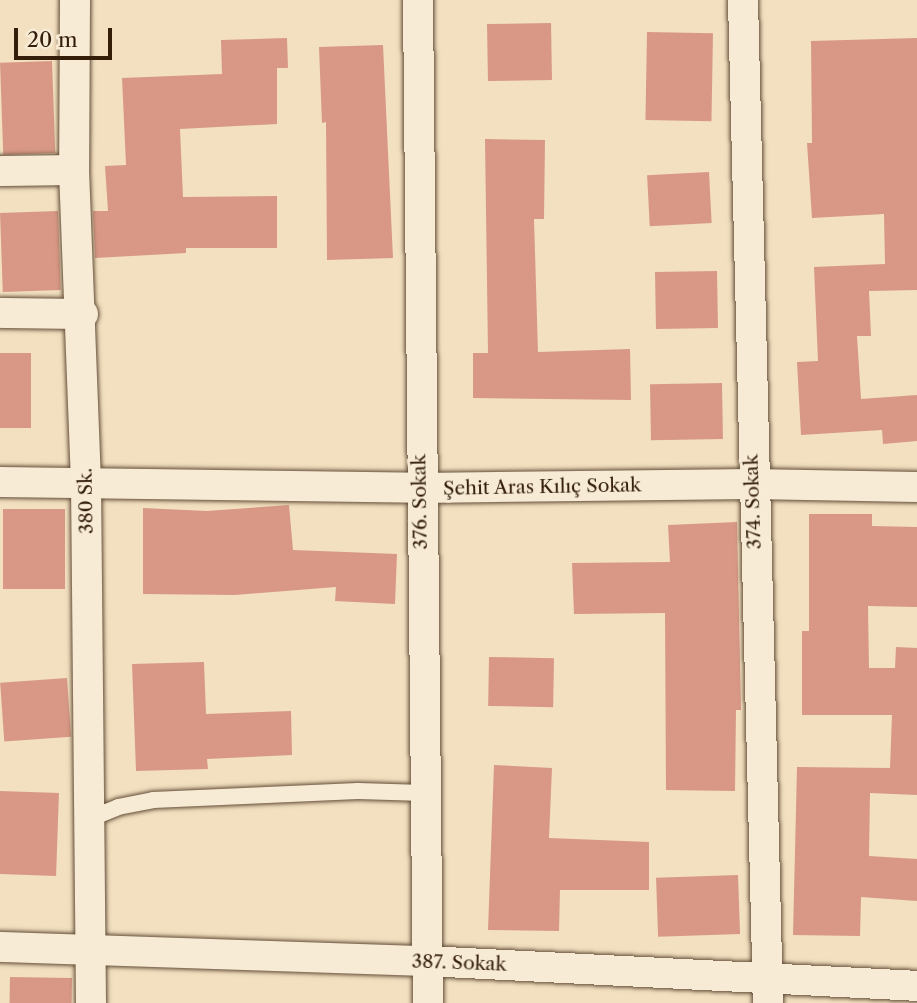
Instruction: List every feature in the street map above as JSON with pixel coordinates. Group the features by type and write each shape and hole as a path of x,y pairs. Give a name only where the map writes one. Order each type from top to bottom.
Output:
{"street":[{"name":"380 Sk.","path":"75,0 74,170 83,314 91,1003"},
{"name":"376. Sokak","path":"418,0 420,488 428,1003"},
{"name":"374. Sokak","path":"743,0 752,484 768,990"},
{"path":"0,171 74,170"},
{"path":"0,313 83,314"},
{"name":"Şehit Aras Kılıç Sokak","path":"0,482 420,488 752,484 917,487"},
{"name":"387. Sokak","path":"0,947 426,961 768,990 917,986"}],"lane":[{"path":"89,819 118,807 152,800 358,790 424,793"}],"building":[{"path":"551,23 552,80 488,81 487,24"},
{"path":"647,32 713,33 711,121 645,120"},
{"path":"287,38 288,68 277,68 277,124 180,129 183,197 277,196 277,248 186,248 186,253 95,258 93,211 108,211 105,166 126,165 122,78 222,74 221,40"},
{"path":"917,38 917,290 869,291 871,336 857,336 861,399 917,395 917,441 883,444 882,430 801,435 797,362 818,361 814,267 885,264 884,214 812,218 807,143 812,143 811,41"},
{"path":"383,45 393,258 327,260 326,122 322,123 319,47"},
{"path":"52,61 55,153 3,155 0,63"},
{"path":"485,139 545,140 544,219 534,219 538,352 630,349 631,400 473,398 473,353 488,353"},
{"path":"709,172 712,223 650,226 647,175"},
{"path":"58,211 61,290 3,292 0,213"},
{"path":"717,271 718,328 656,329 655,272"},
{"path":"0,353 31,353 31,428 0,428"},
{"path":"722,383 723,439 651,440 650,384"},
{"path":"289,505 293,550 397,554 395,604 335,601 336,587 235,595 143,594 143,508 207,511"},
{"path":"3,509 65,509 65,589 3,589"},
{"path":"809,514 872,514 872,526 917,527 917,607 868,606 869,668 895,668 896,647 917,648 917,795 870,793 869,856 917,859 917,901 861,897 860,936 793,935 797,767 890,768 892,715 802,715 802,631 809,631"},
{"path":"737,522 741,710 736,710 735,791 666,790 665,613 574,614 572,563 670,562 668,525"},
{"path":"489,657 554,658 553,707 488,706"},
{"path":"204,662 206,714 291,711 292,755 207,759 208,769 136,771 132,664"},
{"path":"67,678 71,737 4,742 0,683"},
{"path":"494,765 552,768 549,838 649,842 649,890 560,890 559,931 488,930"},
{"path":"0,791 59,793 56,876 0,874"},
{"path":"738,875 740,934 658,937 656,878"},
{"path":"10,977 72,978 72,1003 10,1003"}]}
